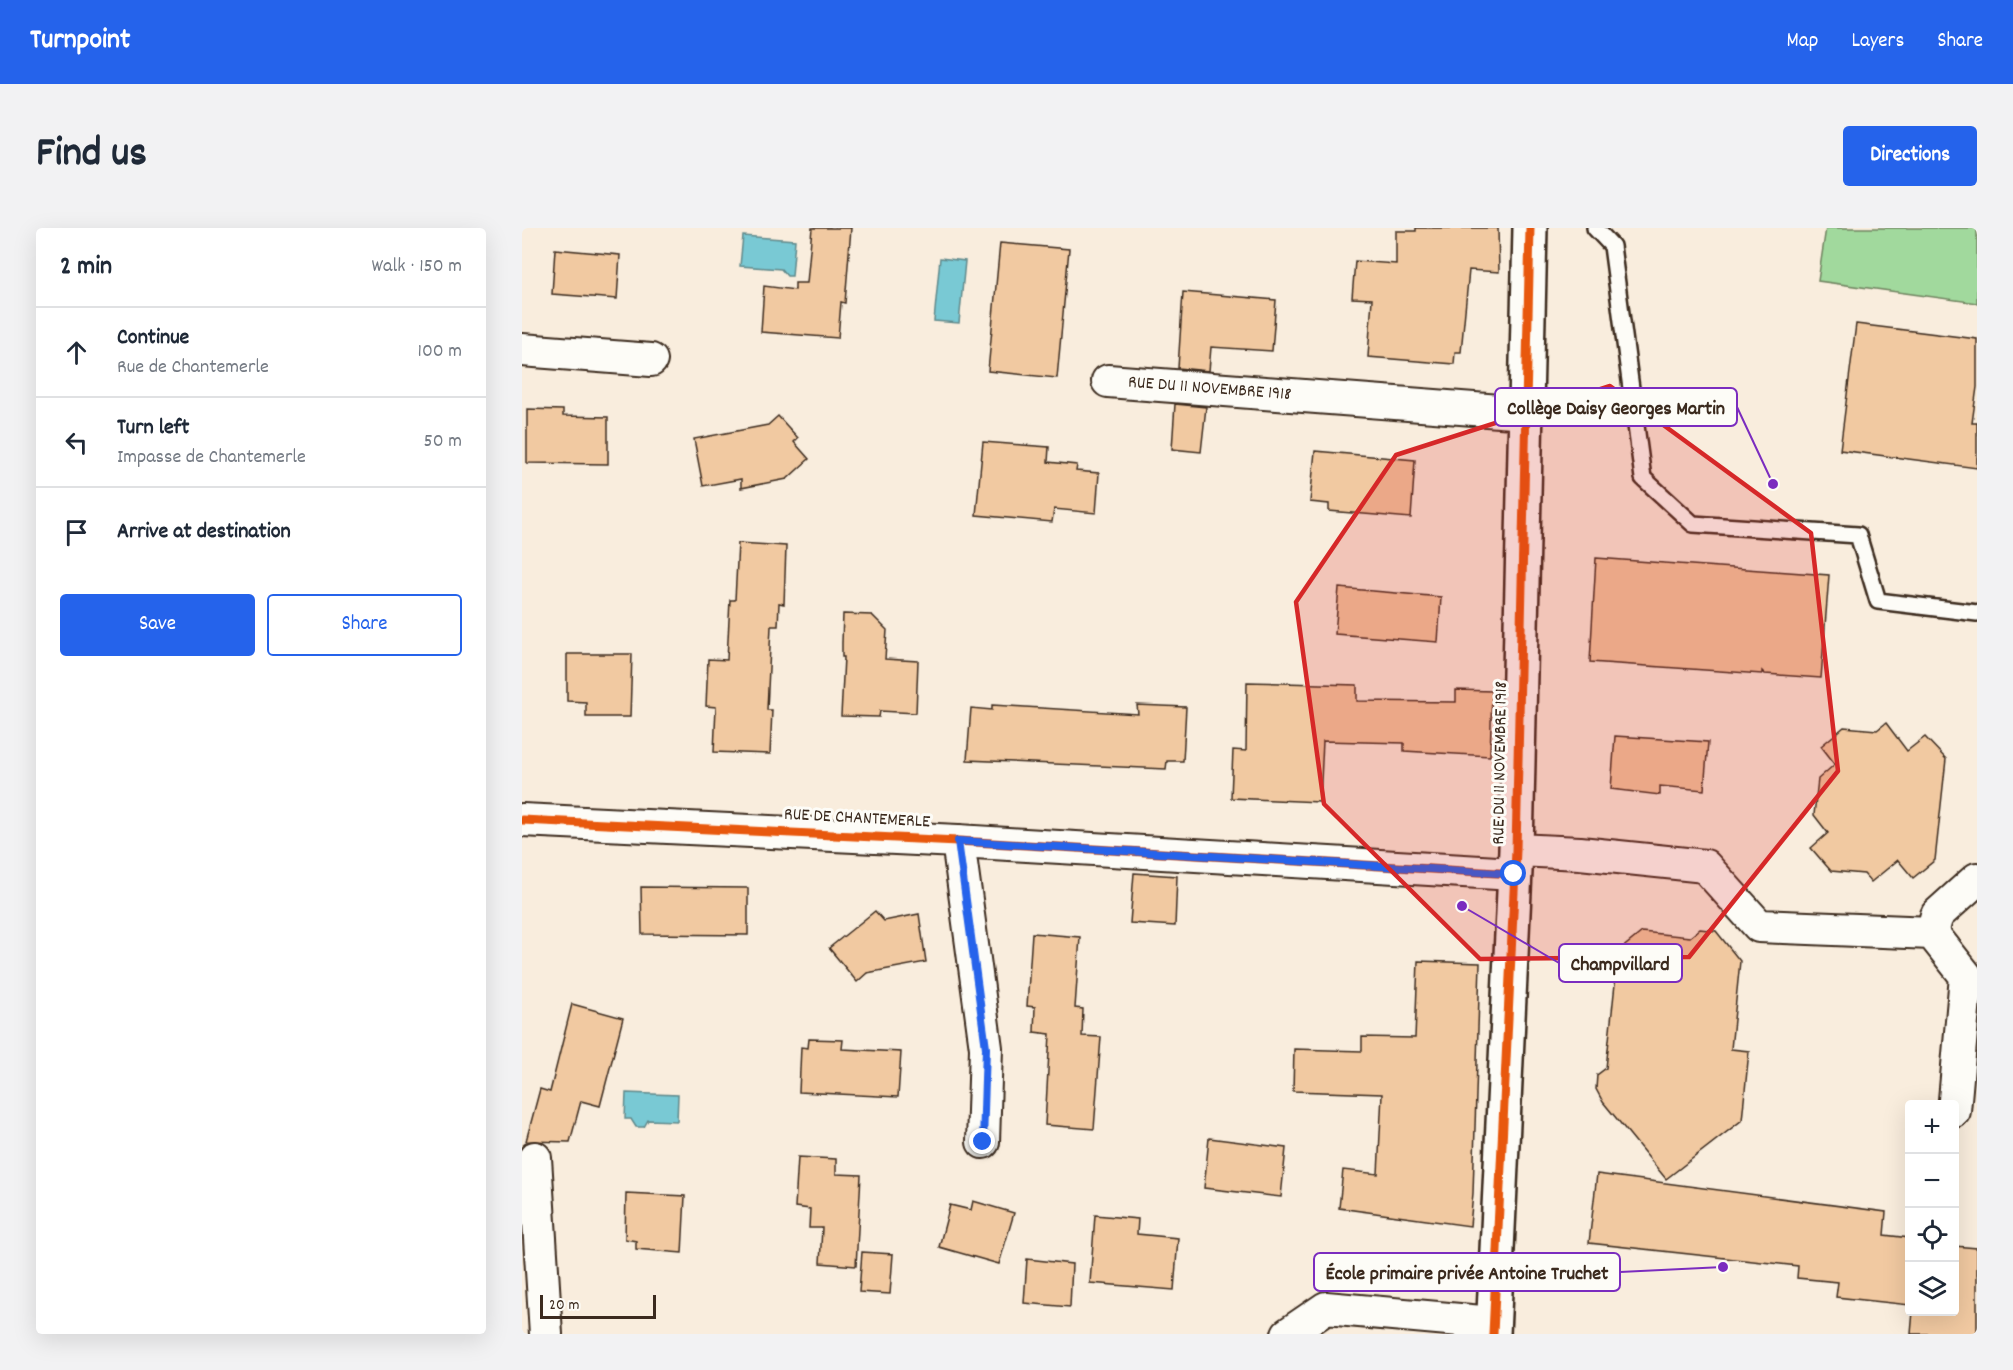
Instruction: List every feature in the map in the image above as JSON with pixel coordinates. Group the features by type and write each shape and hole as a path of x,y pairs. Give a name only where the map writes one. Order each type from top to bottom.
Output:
{"street":[{"name":"RUE DU 11 NOVEMBRE 1918","path":"1493,1329 1515,862 1530,228"},
{"path":"522,350 651,360"},
{"name":"RUE DU 11 NOVEMBRE 1918","path":"1108,381 1526,413"},
{"name":"RUE DE CHANTEMERLE","path":"522,820 958,841 1515,862 1580,853 1705,866 1759,926 1932,933"},
{"path":"958,841 986,1048 983,1142"},
{"path":"1955,1100 1966,976 1932,933 1937,915 1977,879"},
{"path":"535,1158 546,1334"},
{"path":"1288,1334 1326,1308 1493,1329"}],"lane":[{"path":"1596,228 1612,246 1643,478 1694,524 1858,535 1878,601 1977,613"}],"highlighted area":[{"path":"1610,386 1811,533 1838,771 1689,957 1480,959 1324,804 1296,602 1396,455"}],"green space":[{"path":"1826,228 1977,228 1977,303 1818,281"}],"water":[{"path":"743,236 795,240 792,276 787,276 781,269 740,266"},
{"path":"940,258 965,261 959,323 934,321"},
{"path":"626,1093 678,1095 677,1121 648,1120 644,1127 636,1127 631,1119 625,1119"}],"building":[{"path":"812,228 851,228 845,303 841,302 838,338 761,332 764,286 795,290 795,283 807,283"},
{"path":"1416,228 1498,228 1499,272 1469,270 1461,352 1455,352 1454,364 1368,357 1372,299 1352,298 1355,261 1396,264 1396,231 1416,231"},
{"path":"1000,243 1069,249 1057,378 988,371"},
{"path":"555,249 620,255 617,299 552,294"},
{"path":"1183,292 1276,300 1272,351 1211,347 1209,371 1178,368"},
{"path":"1856,324 1977,339 1977,387 1972,423 1977,423 1977,468 1840,450"},
{"path":"1175,404 1206,407 1201,452 1172,449"},
{"path":"527,409 563,410 563,416 608,417 608,464 527,463"},
{"path":"778,416 798,438 794,442 809,459 787,479 741,488 741,479 703,486 694,439 768,425"},
{"path":"983,442 1049,447 1048,462 1077,465 1076,471 1099,473 1096,513 1054,509 1052,522 976,515"},
{"path":"1315,451 1415,460 1411,518 1329,511 1329,504 1310,502"},
{"path":"738,543 786,546 784,604 779,603 778,626 771,626 767,710 772,710 770,754 714,752 716,707 706,706 708,659 727,660 730,600 735,600"},
{"path":"1596,558 1829,575 1821,678 1765,674 1762,671 1762,674 1590,662"},
{"path":"1339,588 1441,597 1438,642 1335,634"},
{"path":"843,614 872,615 887,630 885,659 918,661 916,713 880,711 879,717 841,716 844,657 842,657"},
{"path":"567,654 632,654 630,717 586,717 586,702 567,701"},
{"path":"1247,682 1357,685 1357,701 1456,702 1456,690 1492,691 1490,756 1404,751 1404,743 1323,741 1320,802 1231,798 1233,750 1246,751"},
{"path":"992,705 1138,714 1137,705 1186,707 1183,761 1167,761 1166,769 967,760 971,708 992,710"},
{"path":"1886,723 1907,751 1925,737 1946,759 1935,860 1913,878 1898,860 1871,882 1864,874 1831,871 1811,848 1828,833 1814,815 1818,779 1835,764 1821,746 1844,727 1877,730"},
{"path":"1615,736 1708,742 1704,790 1660,786 1660,795 1611,789"},
{"path":"1134,873 1177,876 1175,926 1130,923"},
{"path":"641,887 748,888 748,935 642,934"},
{"path":"875,911 884,921 919,914 926,962 867,973 857,982 829,948"},
{"path":"1700,929 1716,931 1740,961 1731,1049 1749,1051 1742,1120 1666,1179 1603,1102 1596,1089 1597,1075 1606,1068 1615,984 1608,973 1610,958 1642,932 1690,937"},
{"path":"1032,933 1080,937 1075,1008 1083,1009 1082,1036 1101,1037 1094,1129 1045,1125 1050,1034 1034,1032 1035,1007 1027,1006"},
{"path":"1418,961 1480,963 1470,1226 1339,1208 1343,1170 1378,1174 1382,1094 1293,1091 1294,1049 1362,1051 1362,1037 1415,1038"},
{"path":"572,1004 623,1018 600,1106 581,1101 570,1142 526,1141 540,1089 550,1092"},
{"path":"809,1039 843,1040 842,1049 901,1052 898,1097 799,1092 801,1047 808,1048"},
{"path":"1209,1138 1286,1148 1281,1197 1204,1188"},
{"path":"798,1157 836,1159 836,1174 861,1175 856,1266 820,1263 822,1228 809,1228 810,1209 795,1207"},
{"path":"1597,1174 1886,1212 1884,1235 1905,1237 1905,1304 1836,1297 1838,1282 1797,1278 1798,1266 1589,1243"},
{"path":"626,1193 685,1196 682,1253 636,1249 636,1241 625,1239"},
{"path":"973,1201 1014,1213 999,1264 939,1247 950,1205 971,1210"},
{"path":"1095,1215 1138,1219 1137,1234 1178,1238 1174,1290 1090,1283"},
{"path":"1959,1246 1977,1248 1977,1334 1911,1334 1913,1316 1959,1316"},
{"path":"862,1252 893,1254 890,1294 859,1292"},
{"path":"1027,1259 1072,1264 1070,1307 1024,1303"}],"cycle path":[{"path":"1493,1334 1516,850 1530,228"},
{"path":"522,820 958,841 1514,874"}],"place":[{"name":"Collège Daisy Georges Martin","path":"1773,484"},
{"name":"Champvillard","path":"1462,906"},
{"name":"École primaire privée Antoine Truchet","path":"1723,1267"}],"route":[{"path":"983,1142 986,1048 958,841 1514,874"}]}
